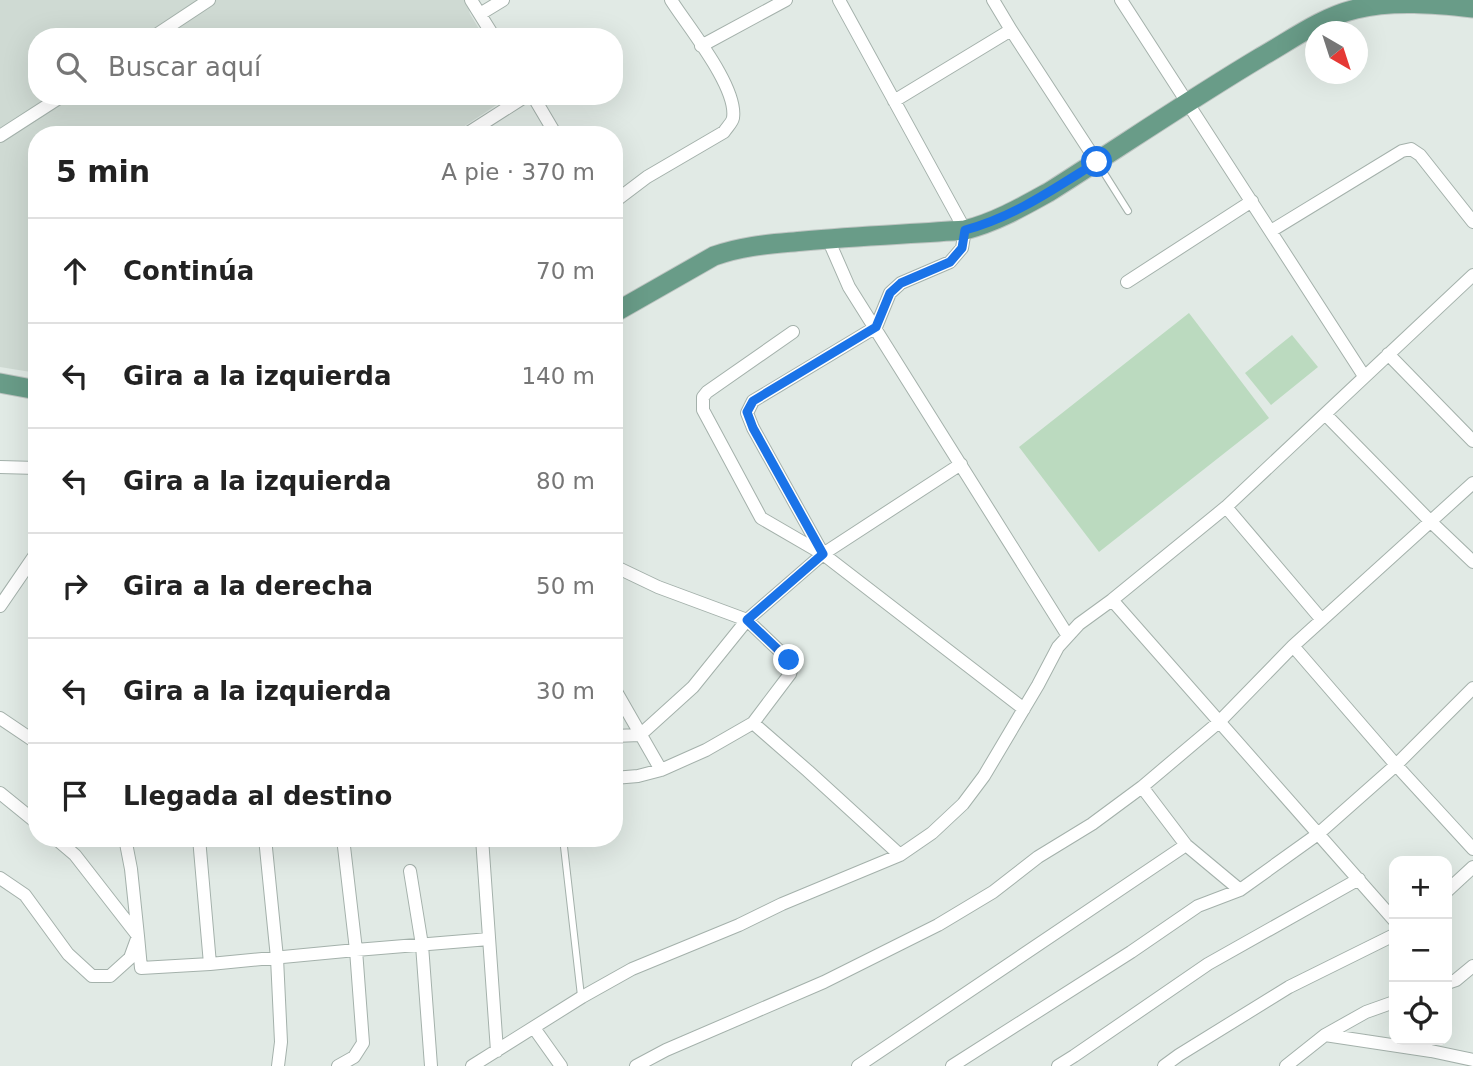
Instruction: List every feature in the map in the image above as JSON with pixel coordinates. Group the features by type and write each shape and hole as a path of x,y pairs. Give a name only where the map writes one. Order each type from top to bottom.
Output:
{"main road":[{"path":"623,308 714,256 732,249 828,239 965,230 989,223 1097,162 1188,102 1291,40 1341,14 1376,5 1414,4 1473,8"},
{"path":"0,383 28,388"}],"street":[{"path":"167,28 209,0"},
{"path":"471,0 489,28"},
{"path":"480,14 503,0"},
{"path":"623,195 647,177 724,132 733,120 732,101 723,77 671,0"},
{"path":"701,46 786,0"},
{"path":"823,554 753,428 747,412 753,401 876,327 890,293 901,283 950,262 962,248 965,230 839,0"},
{"path":"993,0 1097,162"},
{"path":"1121,0 1364,376"},
{"path":"894,101 1011,30"},
{"path":"0,136 48,105"},
{"path":"479,126 512,105"},
{"path":"538,105 551,126"},
{"path":"1271,231 1402,151 1410,149 1420,155 1473,222"},
{"path":"1448,191 1473,205"},
{"path":"1127,282 1252,201"},
{"path":"828,239 849,287 1068,636"},
{"path":"472,1066 632,969 900,855 932,832 963,804 984,776 1058,647 1079,624 1226,507 1473,275"},
{"path":"793,332 703,397 703,410 761,518 823,554 1024,709"},
{"path":"1388,354 1473,441"},
{"path":"1325,414 1473,562"},
{"path":"623,736 640,735 693,687 747,620 823,554 961,464"},
{"path":"0,467 28,468"},
{"path":"636,1066 666,1050 824,982 938,925 993,892 1038,857 1092,824 1142,787 1219,722 1293,646 1473,483"},
{"path":"1226,507 1322,621"},
{"path":"0,606 28,565"},
{"path":"623,570 658,587 747,620 789,660 792,667 790,674 753,723 706,750 660,770 623,777"},
{"path":"1112,600 1393,919"},
{"path":"1293,646 1473,849"},
{"path":"952,1066 1198,906 1240,890 1318,834 1396,765 1472,691"},
{"path":"623,704 660,770"},
{"path":"0,718 28,737"},
{"path":"753,723 900,855"},
{"path":"1142,787 1186,845 1240,890"},
{"path":"0,793 28,816"},
{"path":"858,1066 1186,845"},
{"path":"66,847 75,855 138,936"},
{"path":"127,847 141,968 489,939"},
{"path":"200,847 210,964"},
{"path":"266,847 277,958 281,1042 278,1066"},
{"path":"338,1066 354,1057 363,1043 344,847"},
{"path":"483,847 497,1051"},
{"path":"1452,886 1473,867"},
{"path":"410,871 422,945 430,1066"},
{"path":"0,878 26,895 68,954 92,976 110,976 130,958 138,936"},
{"path":"1058,1066 1208,964 1359,879"},
{"path":"1164,1066 1289,987 1389,937"},
{"path":"1450,982 1473,966"},
{"path":"1286,1066 1325,1035 1366,1012 1389,1004"},
{"path":"534,1028 561,1066"},
{"path":"1325,1035 1473,1060"}],"lane":[{"path":"1097,162 1128,211"},
{"path":"564,847 582,997"}],"shaded area":[{"path":"0,0 466,0 479,28 28,28 28,105 496,105 465,126 28,126 28,372 0,367"}],"green space":[{"path":"1189,313 1269,418 1099,552 1019,447"},
{"path":"1292,335 1318,367 1271,405 1245,373"}],"route":[{"path":"789,660 747,620 823,554 753,428 747,412 753,401 876,327 890,293 901,283 950,262 962,248 965,230 981,226 1018,209 1097,162"}]}
